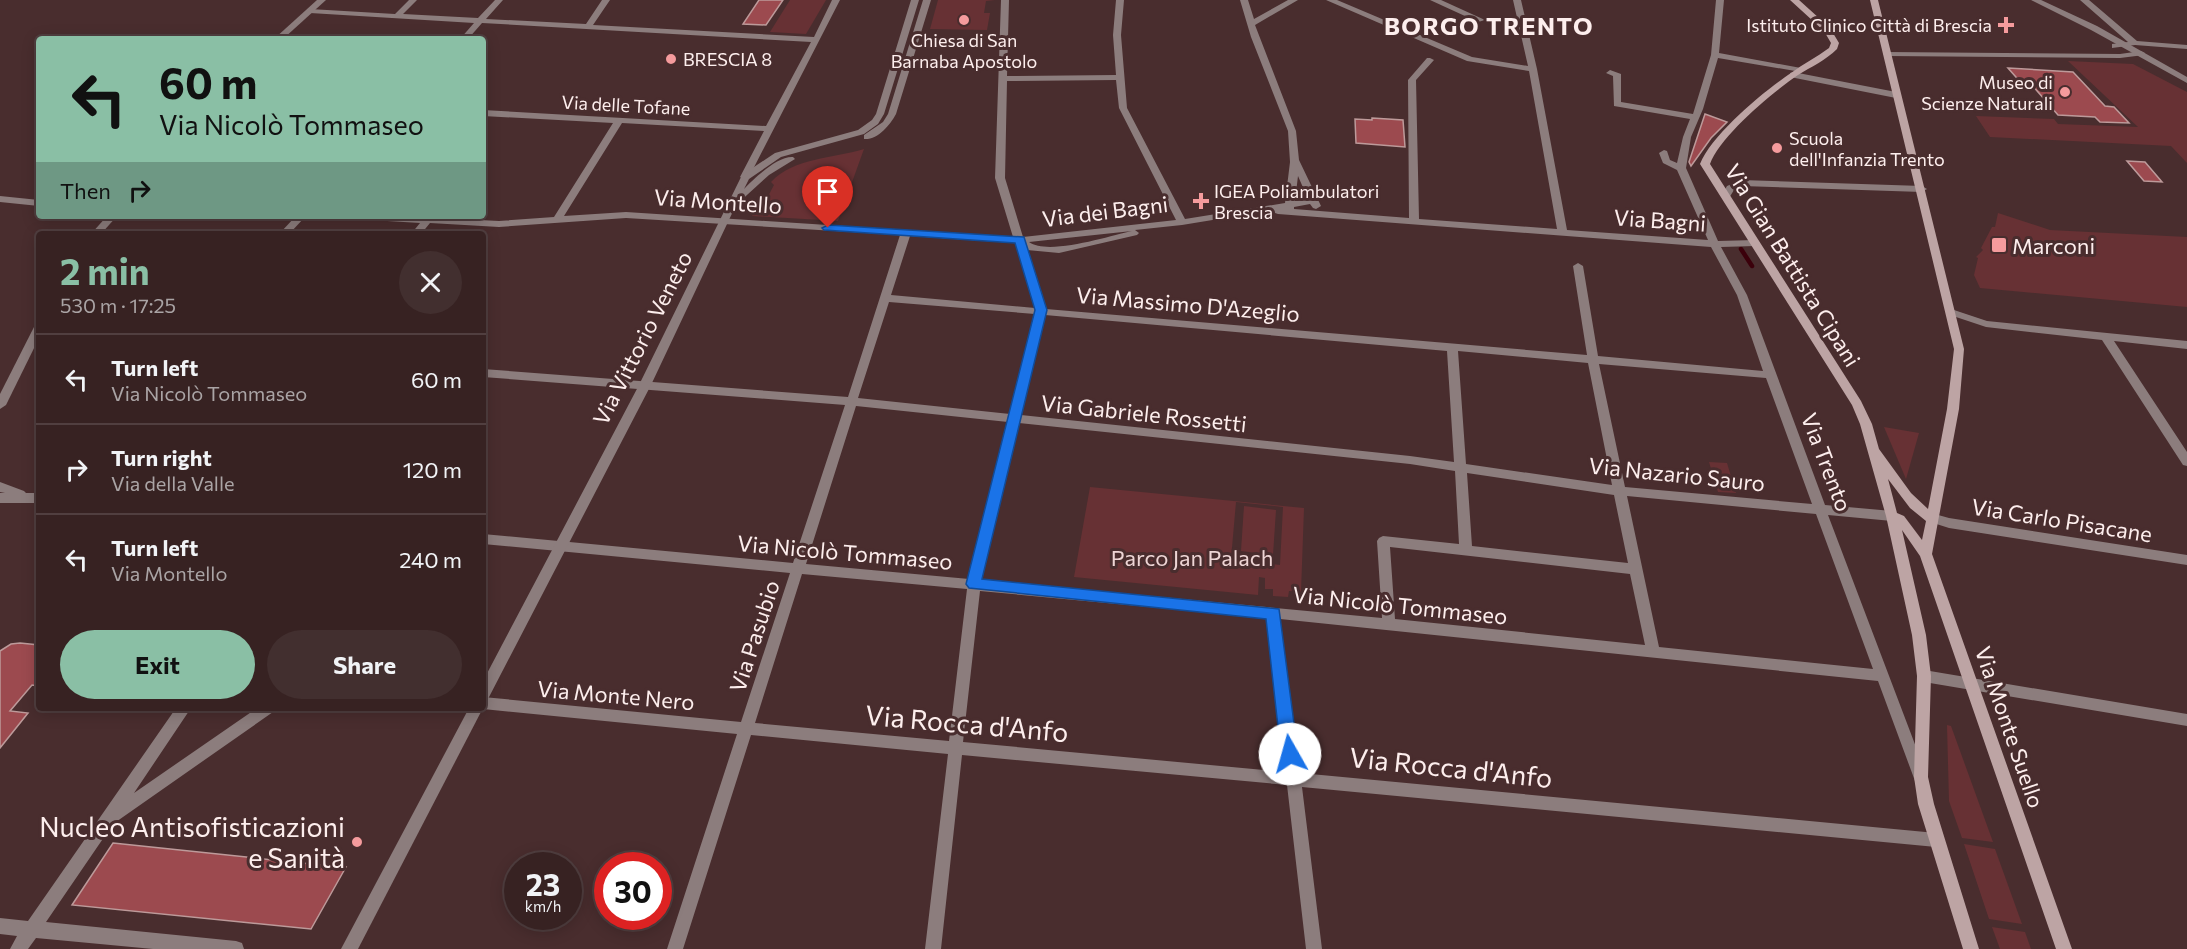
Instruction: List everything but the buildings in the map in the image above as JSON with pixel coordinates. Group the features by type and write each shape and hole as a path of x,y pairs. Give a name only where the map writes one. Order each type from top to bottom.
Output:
{"main road":[{"name":"Via Gian Battista Cipani","path":"1794,0 1827,30 1835,43 1827,54 1797,72 1729,131 1708,153 1705,164 1857,404 1863,416 1892,516"},
{"name":"Via Monte Suello","path":"1874,0 1896,95 1922,189 1959,349 1953,409 1926,554 2064,949"},
{"path":"1871,444 1904,494 1931,518"},
{"path":"1892,516 1919,635 1924,676"},
{"path":"1892,516 1900,519 1926,554"},
{"name":"Via Trento","path":"1924,676 1920,777 1936,840 1971,949"}],"street":[{"path":"281,36 322,0"},
{"path":"397,16 412,0"},
{"path":"467,36 499,0"},
{"path":"588,27 606,0"},
{"name":"Via Vittorio Veneto","path":"486,689 645,385 768,129 817,40 836,0"},
{"path":"745,177 778,155 803,146 852,135 875,122 880,114 915,0"},
{"path":"733,205 778,165 801,155 856,142 886,124 892,114 927,0"},
{"path":"933,949 974,584 1041,310 1000,178 1005,0"},
{"path":"1120,0 1117,35 1123,108 1182,222"},
{"path":"1244,0 1253,23 1255,37 1288,116 1295,162 1289,208"},
{"path":"1253,23 1294,0"},
{"path":"1330,0 1470,59 1533,69"},
{"path":"1434,0 1481,20"},
{"path":"1517,0 1533,69 1563,233"},
{"path":"1681,168 1687,138 1715,55 1719,0"},
{"path":"2036,0 2119,45 2140,53 2187,80"},
{"path":"2084,0 2134,43"},
{"path":"310,11 817,40"},
{"path":"2119,45 2134,43 2187,47"},
{"path":"2119,45 2131,55 2187,86"},
{"path":"1887,54 2131,55 2140,53"},
{"path":"1715,55 1896,95"},
{"path":"1414,222 1412,80 1430,60"},
{"path":"1003,75 1120,73"},
{"path":"1614,73 1617,104 1695,117"},
{"name":"Via delle Tofane","path":"486,113 768,129"},
{"path":"558,219 619,121"},
{"name":"Via Trento","path":"1664,153 1666,161 1681,168 1714,244 1742,295 1920,777"},
{"path":"1295,162 1321,215"},
{"path":"1726,196 1730,188 1741,183 1922,189"},
{"path":"0,199 36,203"},
{"name":"Via dei Bagni","path":"1020,240 1032,249 1059,250 1182,222 1289,208 1313,201"},
{"name":"Via dei Bagni","path":"1289,208 1321,215 1563,233"},
{"name":"Via Montello","path":"384,219 499,225 626,215 1020,240"},
{"path":"98,231 109,219"},
{"path":"287,231 298,219"},
{"path":"418,231 426,222"},
{"name":"Via Pasubio","path":"675,949 906,233"},
{"name":"Via Bagni","path":"1563,233 1714,244 1755,243"},
{"path":"1578,266 1593,360 1653,652"},
{"name":"Via Massimo D'Azeglio","path":"885,298 1770,375"},
{"path":"1951,312 1986,324 2187,345"},
{"path":"2106,337 2187,462"},
{"path":"0,405 36,338"},
{"path":"1452,347 1466,550"},
{"name":"Via Gabriele Rossetti","path":"486,373 851,401 1459,467"},
{"name":"Via Nazario Sauro","path":"1459,467 1621,491 1892,516"},
{"path":"0,487 36,498"},
{"path":"0,498 36,498"},
{"name":"Via Carlo Pisacane","path":"1931,518 1949,524 2187,561"},
{"name":"Via Nicolò Tommaseo","path":"486,540 1389,624 1883,676"},
{"path":"1389,624 1383,541 1635,569"},
{"path":"1273,613 1314,949"},
{"path":"1924,676 2187,720"},
{"name":"Via Monte Nero","path":"486,703 746,728"},
{"path":"18,949 182,711"},
{"path":"103,824 264,711"},
{"path":"350,949 474,711"},
{"name":"Via Rocca d'Anfo","path":"746,728 956,749 1292,777 1936,840"},
{"path":"0,926 236,949"}],"green space":[{"path":"790,0 826,0 806,34 770,32"},
{"path":"938,0 995,0 986,1 984,13 990,13 987,30 930,29"},
{"path":"2068,61 2133,64 2187,92 2187,163 2171,146 1990,137 1976,116 2054,119 2058,124 2138,127"},
{"path":"864,149 838,221 752,216 757,206 764,204 774,185 771,182 791,168 814,160"},
{"path":"1998,213 2050,230 2187,237 2187,307 1980,288 1974,275 1978,258 1976,257 1983,250 1981,248 1992,227 1995,227"},
{"path":"1884,427 1919,433 1906,479"},
{"path":"1709,462 1727,463 1736,493 1718,492"},
{"name":"Parco Jan Palach","path":"1090,487 1304,508 1301,592 1289,591 1288,597 1273,596 1273,589 1265,589 1265,578 1259,577 1258,595 1074,577","holes":["1236,502 1283,507 1280,565 1231,559"]},
{"name":"Parco Jan Palach","path":"1244,506 1276,510 1273,555 1241,551"},
{"path":"1947,725 1951,726 1993,842 1962,838 1949,801"},
{"path":"1964,844 1995,849 2022,924 1989,919"},
{"path":"1992,927 2025,932 2031,949 2000,949"}],"waterway":[{"path":"1741,249 1752,266"}],"place":[{"name":"Chiesa di San Barnaba Apostolo","path":"964,20"},
{"name":"Istituto Clinico Città di Brescia","path":"2006,25"},
{"name":"BRESCIA 8","path":"671,59"},
{"name":"Museo di Scienze Naturali","path":"2065,92"},
{"name":"Scuola dell'Infanzia Trento","path":"1777,148"},
{"name":"IGEA Poliambulatori Brescia","path":"1201,201"},
{"name":"Marconi","path":"1999,245"},
{"name":"Nucleo Antisofisticazioni e Sanità","path":"357,842"}],"district":[{"name":"BORGO TRENTO","path":"1489,25"}],"route":[{"path":"828,228 1020,240 1041,310 974,584 1273,613 1290,754"}]}
